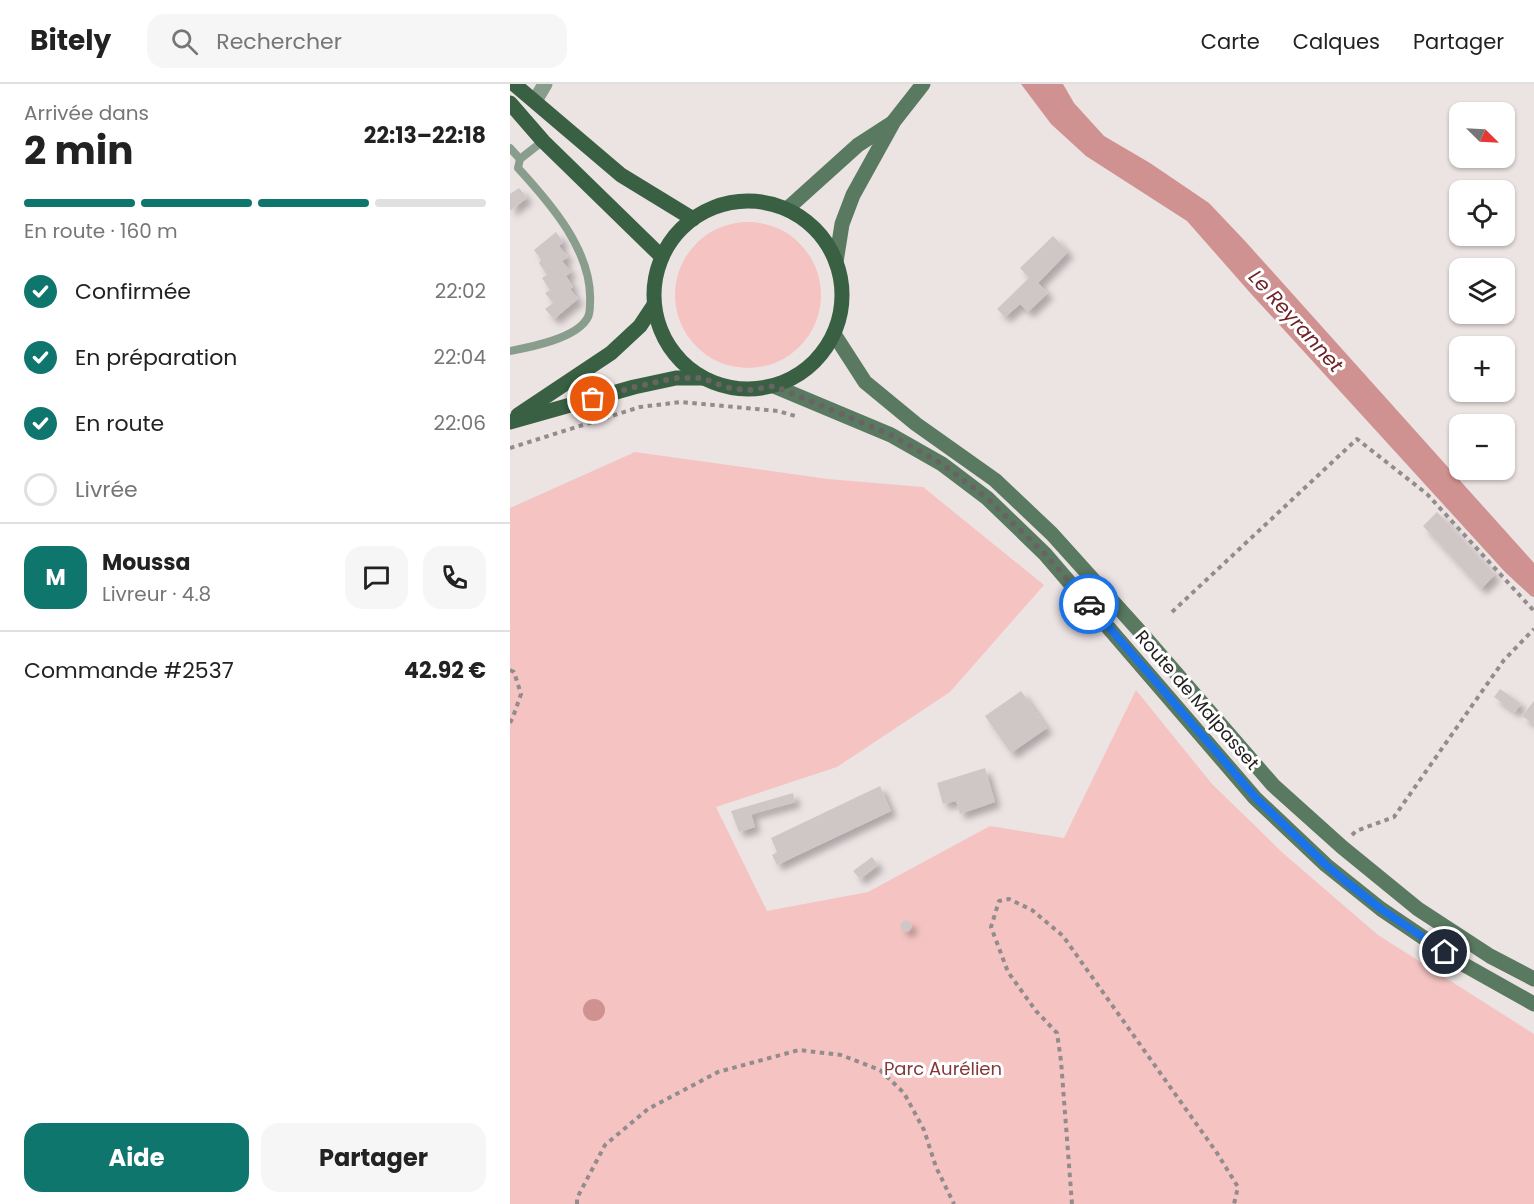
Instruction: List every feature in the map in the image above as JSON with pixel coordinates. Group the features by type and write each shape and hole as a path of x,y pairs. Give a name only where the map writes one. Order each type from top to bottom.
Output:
{"main road":[{"path":"514,84 621,175 693,219"},
{"path":"836,261 842,224 853,195 894,121 923,84"},
{"path":"510,103 543,141 662,257"},
{"path":"787,209 858,145 894,121"},
{"path":"755,201 787,209 807,222 824,240 836,261 842,285 841,310 834,334 820,357 799,375 774,386 750,390 725,387 702,378 679,360 662,334 654,305 655,281 662,257 675,236 693,219 722,205 755,201"},
{"path":"510,421 611,353 640,326 654,305"},
{"name":"Route de Malpasset","path":"834,334 865,382 916,424 995,480 1052,534 1143,635 1272,785 1342,847 1418,909 1490,956 1534,979"},
{"path":"510,421 634,387 676,378 702,378"},
{"name":"Route de Malpasset","path":"774,386 891,435 942,464 987,498 1045,554 1256,798 1326,865 1381,909 1461,963 1534,1004"},
{"path":"1128,649 1143,635"}],"street":[{"path":"535,101 545,84"}],"lane":[{"path":"516,165 543,141"},
{"path":"510,148 516,165 560,218 584,262 590,294 589,316 578,329 544,344 510,351"}],"path":[{"path":"510,448 640,407 671,403 778,411 798,417"},
{"path":"1172,612 1357,439 1427,494 1534,611"},
{"path":"1342,847 1356,831 1394,817 1504,660 1534,629"},
{"path":"510,670 514,672 521,694 510,723"},
{"path":"1072,1204 1062,1060 1057,1032 1036,1011 1008,972 991,927 999,901 1008,899 1032,910 1063,936 1217,1153 1238,1187 1234,1204"},
{"path":"577,1204 577,1198 605,1145 648,1109 718,1072 799,1050 841,1054 879,1070 904,1093 924,1130 936,1167 954,1204"}],"green space":[{"path":"748,222 776,227 800,243 816,267 821,295 816,323 800,347 776,363 748,368 720,363 696,347 680,323 675,295 680,267 696,243 720,227"},
{"name":"Parc Aurélien","path":"635,452 828,479 923,487 1044,585 950,692 837,767 716,807 767,911 868,892 990,826 1064,838 1136,690 1212,784 1284,854 1378,935 1534,1034 1534,1204 510,1204 510,508"}],"water":[{"name":"Le Reyrannet","path":"1021,84 1063,84 1074,103 1104,136 1150,163 1209,203 1449,468 1449,480 1460,480 1534,563 1534,597 1505,572 1187,221 1086,156 1051,124"},
{"path":"594,999 602,1002 605,1010 602,1018 594,1021 586,1018 583,1010 586,1002"}],"building":[{"path":"519,188 527,198 510,211 510,194"},
{"path":"556,232 563,242 559,246 568,257 562,261 571,272 566,276 573,287 570,289 578,299 554,319 545,309 553,303 545,293 550,290 542,278 547,275 534,250"},
{"path":"1053,236 1068,252 1038,283 1048,293 1028,312 1020,304 1005,317 997,309 1029,278 1020,268"},
{"path":"1437,512 1495,575 1481,589 1423,526"},
{"path":"1500,689 1521,704 1515,712 1494,697"},
{"path":"1021,691 1047,728 1011,753 985,716"},
{"path":"1534,701 1534,724 1522,716"},
{"path":"985,768 995,802 960,814 956,801 943,804 937,783"},
{"path":"880,786 891,811 777,865 772,855 777,852 771,838"},
{"path":"793,793 795,802 751,814 755,827 739,832 731,811"},
{"path":"872,857 878,865 860,879 853,871"},
{"path":"906,921 910,922 910,930 906,931 902,930 901,926 902,922"}],"way so far":[{"path":"593,399 676,378 702,378 737,389 750,390 774,386 891,435 942,464 987,498 1045,554 1089,604"}],"route":[{"path":"1089,604 1256,798 1344,880 1381,909 1445,952"}]}
